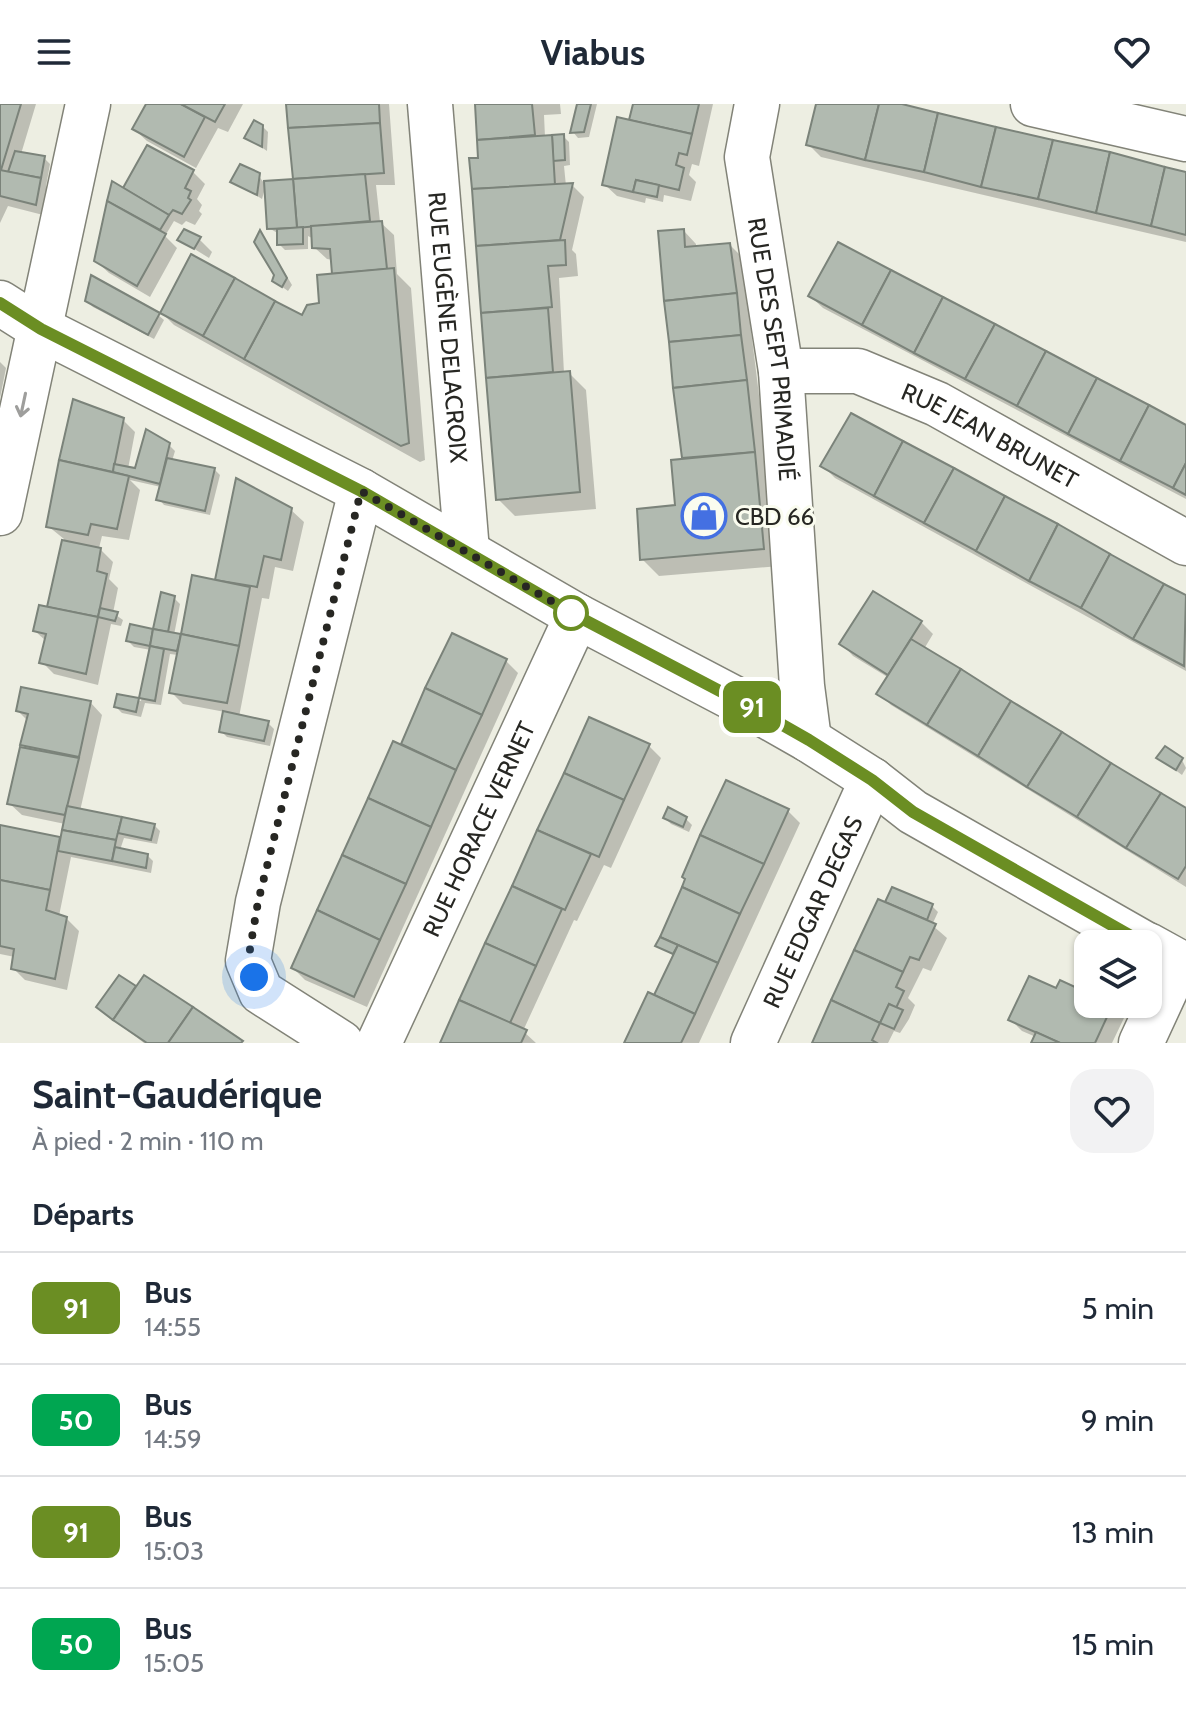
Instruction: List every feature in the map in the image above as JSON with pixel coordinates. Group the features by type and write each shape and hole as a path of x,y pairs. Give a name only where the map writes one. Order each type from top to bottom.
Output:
{"street":[{"path":"0,513 88,104"},
{"name":"RUE EUGÈNE DELACROIX","path":"430,104 467,551"},
{"name":"RUE DES SEPT PRIMADIÉ","path":"757,104 747,157 781,371 802,686 809,740"},
{"path":"1033,104 1186,139"},
{"path":"0,303 41,329 361,491 577,616 809,740 872,780 913,812 1164,955 1141,1043"},
{"name":"RUE JEAN BRUNET","path":"781,371 858,371 937,404 1186,543"},
{"path":"341,1043 261,992 248,961 258,902 361,491"},
{"name":"RUE HORACE VERNET","path":"379,1043 577,616"},
{"name":"RUE EDGAR DEGAS","path":"753,1043 872,780"}],"building":[{"path":"0,104 21,104 1,170 0,170"},
{"path":"146,104 181,104 205,117 184,157 132,129"},
{"path":"181,104 225,104 215,122"},
{"path":"286,104 379,104 380,123 288,128"},
{"path":"475,104 532,104 535,135 477,140"},
{"path":"577,104 591,104 584,132 570,133"},
{"path":"633,104 699,104 692,134 629,120"},
{"path":"816,104 879,104 865,160 806,145"},
{"path":"879,104 902,104 938,113 924,172 865,160"},
{"path":"938,113 996,127 981,187 924,172"},
{"path":"617,117 692,134 687,155 679,153 676,165 684,168 679,190 636,180 633,192 602,185"},
{"path":"254,120 263,125 262,147 244,138"},
{"path":"380,123 384,173 293,179 288,128"},
{"path":"996,127 1053,140 1038,199 981,187"},
{"path":"564,134 565,160 553,161 552,135"},
{"path":"552,135 555,185 472,189 469,158 478,158 477,140"},
{"path":"1053,140 1110,152 1096,213 1038,199"},
{"path":"147,145 194,170 185,188 191,191 188,198 191,200 182,214 173,210 169,215 123,188"},
{"path":"15,151 45,156 41,178 8,172"},
{"path":"1110,152 1165,167 1151,226 1096,213"},
{"path":"240,164 260,173 257,195 230,182"},
{"path":"1165,167 1186,172 1186,235 1151,226"},
{"path":"0,170 41,178 36,205 0,196"},
{"path":"365,174 370,221 297,228 293,179"},
{"path":"293,179 297,228 267,229 264,181"},
{"path":"636,180 659,185 657,197 633,192"},
{"path":"112,181 169,215 160,230 107,201"},
{"path":"573,183 560,240 476,246 472,189"},
{"path":"107,201 166,234 137,286 94,261"},
{"path":"382,221 387,269 332,274 330,249 312,248 311,226"},
{"path":"303,227 303,244 277,245 277,229"},
{"path":"184,229 201,237 194,249 177,240"},
{"path":"684,229 685,247 730,243 737,293 664,301 658,231"},
{"path":"260,230 287,278 282,287 272,281 274,275 254,242"},
{"path":"565,240 566,265 548,266 552,307 481,313 476,246"},
{"path":"838,242 891,270 862,325 808,296"},
{"path":"191,254 235,278 203,336 160,313"},
{"path":"394,268 409,443 401,446 244,359 275,301 302,315 307,305 319,303 317,275"},
{"path":"891,270 943,297 914,353 862,325"},
{"path":"91,275 160,313 148,335 85,301"},
{"path":"235,278 275,301 244,359 203,336"},
{"path":"737,293 741,335 669,342 664,301"},
{"path":"943,297 995,324 965,379 914,353"},
{"path":"548,308 553,372 486,378 481,313"},
{"path":"995,324 1046,351 1017,406 965,379"},
{"path":"741,335 747,380 673,388 669,342"},
{"path":"1046,351 1097,378 1068,434 1017,406"},
{"path":"570,371 580,492 496,500 486,378"},
{"path":"1097,378 1149,405 1120,461 1068,434"},
{"path":"747,380 755,452 682,458 673,388"},
{"path":"73,399 124,418 113,472 59,460"},
{"path":"1149,405 1186,425 1186,463 1173,488 1120,461"},
{"path":"851,413 903,441 874,496 820,466"},
{"path":"146,429 170,443 160,484 113,472 114,464 135,468"},
{"path":"903,441 954,468 924,523 874,496"},
{"path":"755,452 764,549 640,560 637,509 675,505 671,460"},
{"path":"167,458 215,468 205,511 156,500"},
{"path":"59,460 129,476 117,529 91,524 88,535 46,527"},
{"path":"1186,463 1186,495 1173,488"},
{"path":"954,468 1005,496 976,551 924,523"},
{"path":"236,478 292,508 281,560 264,556 257,587 215,580"},
{"path":"1005,496 1058,524 1029,581 976,551"},
{"path":"1058,524 1110,554 1081,608 1029,581"},
{"path":"62,540 101,548 97,571 107,574 98,617 47,607"},
{"path":"1110,554 1164,584 1133,639 1081,608"},
{"path":"192,575 250,587 239,646 181,634"},
{"path":"1164,584 1186,595 1184,666 1133,639"},
{"path":"873,591 922,621 888,675 839,644"},
{"path":"161,592 175,596 168,632 153,629"},
{"path":"39,605 98,617 86,674 39,663 46,634 33,631"},
{"path":"100,608 118,612 115,621 98,617"},
{"path":"130,624 153,629 150,646 126,641"},
{"path":"153,629 181,634 177,651 150,646"},
{"path":"452,633 507,659 482,715 425,688"},
{"path":"181,634 239,646 227,703 169,693"},
{"path":"911,639 961,669 927,725 876,694"},
{"path":"150,646 164,649 155,701 139,698"},
{"path":"961,669 1011,701 978,756 927,725"},
{"path":"21,687 91,701 79,757 20,745 28,714 16,711"},
{"path":"425,688 482,715 456,770 401,744"},
{"path":"117,694 139,698 136,712 114,707"},
{"path":"1011,701 1062,732 1027,787 978,756"},
{"path":"223,711 269,721 264,741 219,732"},
{"path":"589,717 650,744 624,800 564,773"},
{"path":"1062,732 1111,763 1077,817 1027,787"},
{"path":"393,741 456,770 431,827 368,798"},
{"path":"1165,746 1183,758 1176,770 1156,758"},
{"path":"20,747 79,758 65,815 7,804"},
{"path":"1111,763 1161,793 1126,848 1077,817"},
{"path":"564,773 624,800 599,857 537,830"},
{"path":"726,780 789,809 764,864 700,835"},
{"path":"1161,793 1186,808 1186,866 1178,879 1126,848"},
{"path":"368,798 431,827 406,884 342,855"},
{"path":"67,806 122,817 116,840 62,830"},
{"path":"668,807 687,817 683,827 663,818"},
{"path":"122,817 155,824 151,840 118,833"},
{"path":"0,825 60,837 50,890 0,880"},
{"path":"62,830 116,840 112,861 58,851"},
{"path":"537,830 591,854 565,910 512,886"},
{"path":"700,835 764,864 740,914 682,887 685,879 682,877"},
{"path":"115,847 148,854 146,868 112,861"},
{"path":"342,855 406,884 380,940 317,910"},
{"path":"0,880 50,890 46,910 67,917 55,979 11,969 14,949 0,946"},
{"path":"512,886 562,909 536,966 485,943"},
{"path":"682,887 740,914 718,963 660,937"},
{"path":"892,887 933,904 927,920 885,902"},
{"path":"878,899 936,924 919,960 910,957 903,972 854,950"},
{"path":"317,910 380,940 354,997 291,968"},
{"path":"660,937 678,945 673,954 655,946"},
{"path":"485,943 536,966 510,1023 459,1000"},
{"path":"678,945 718,963 695,1014 654,995"},
{"path":"854,950 903,972 896,987 904,991 896,1008 889,1004 880,1023 831,1000"},
{"path":"119,975 136,986 113,1020 96,1007"},
{"path":"144,975 193,1007 168,1043 147,1043 113,1020"},
{"path":"1029,976 1056,988 1060,980 1074,986 1074,1018 1107,1018 1095,1043 1060,1043 1008,1020"},
{"path":"648,992 695,1014 681,1043 624,1043"},
{"path":"459,1000 527,1030 521,1043 440,1043"},
{"path":"831,1000 880,1023 872,1040 877,1043 812,1043"},
{"path":"889,1004 903,1010 894,1029 880,1023"},
{"path":"193,1007 243,1041 168,1043"},
{"path":"1036,1032 1060,1043 1031,1043"}],"bus line":[{"name":"91","path":"0,303 41,329 361,491 577,616 758,711 872,780 913,812 1120,930"}],"place":[{"name":"CBD 66","path":"704,516"}],"route":[{"path":"254,977 248,961 258,902 361,491 577,616 571,613"}]}
